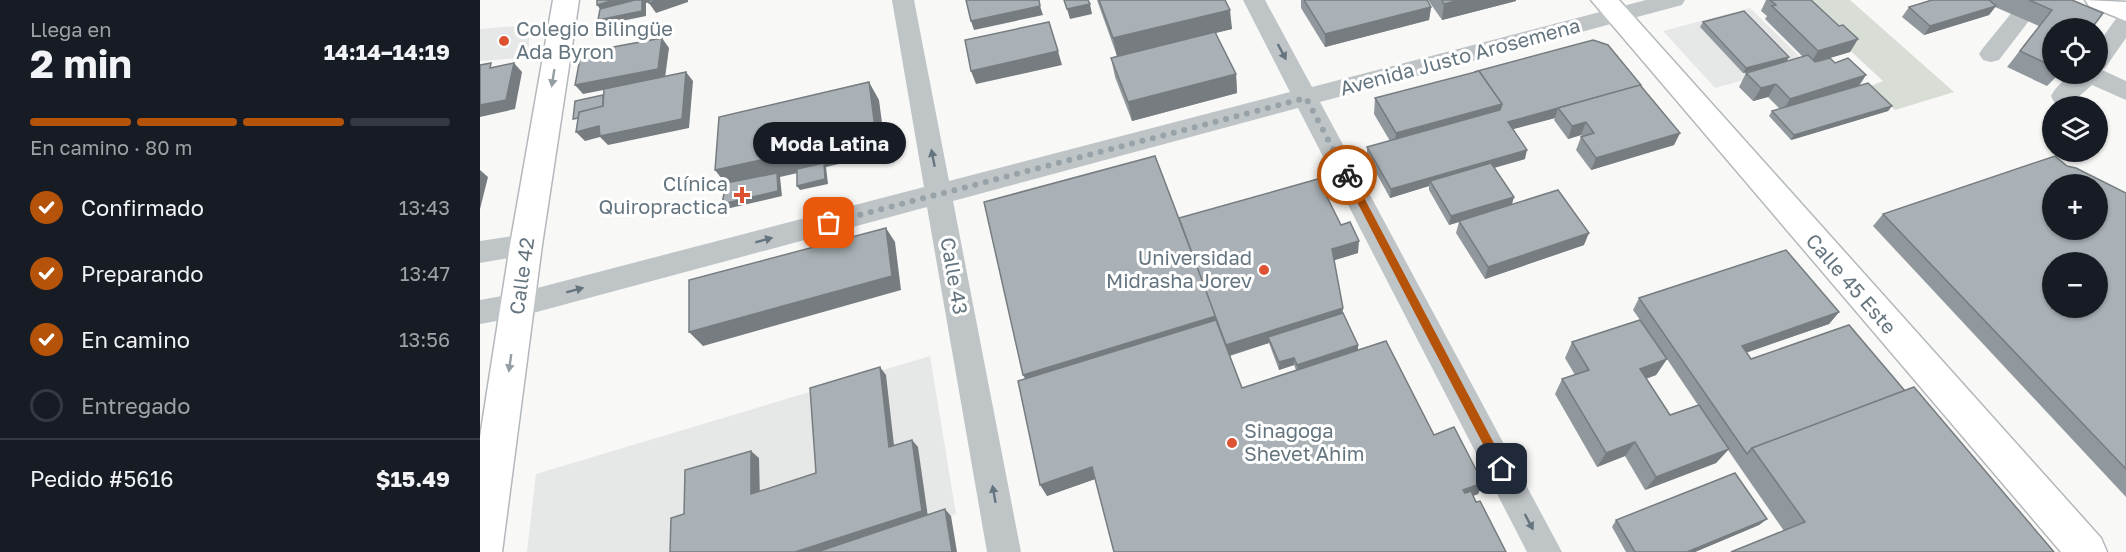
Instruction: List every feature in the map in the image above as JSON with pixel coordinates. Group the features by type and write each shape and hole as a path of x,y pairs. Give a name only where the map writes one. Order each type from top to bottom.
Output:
{"main road":[{"name":"Calle 42","path":"482,552 526,245 566,0"},
{"path":"2098,0 2126,12"},
{"name":"Calle 45 Este","path":"1610,8 2087,552"}],"street":[{"name":"Calle 43","path":"903,0 1004,552"},
{"path":"1254,0 1545,552"},
{"name":"Avenida Justo Arosemena","path":"480,312 519,305 1306,98 1610,8 1674,0"},
{"path":"1991,54 2034,0"},
{"path":"2108,46 2126,21"},
{"path":"2063,96 2090,74 2126,91"},
{"path":"480,252 526,245"}],"shaded area":[{"path":"1811,0 1850,0 1954,92 1895,110 1870,86 1883,81 1799,3"},
{"path":"1750,8 1806,63 1715,88 1663,31"},
{"name":"Colegio Bilingüe Ada Byron","path":"517,26 529,35 529,46 522,58 480,61 480,29"},
{"path":"930,356 956,514 842,552 527,552 536,474"}],"building":[{"path":"597,0 614,0 597,5"},
{"path":"642,0 642,11 598,20 600,9"},
{"path":"966,0 1039,0 1040,6 971,21"},
{"path":"1064,0 1088,0 1090,4 1067,9"},
{"path":"1099,0 1225,0 1230,10 1113,38"},
{"path":"1304,0 1427,0 1431,7 1325,34"},
{"path":"1442,0 1459,0 1444,4"},
{"path":"1770,0 1811,0 1839,26 1843,25 1858,39 1818,51 1772,6 1776,5"},
{"path":"1932,0 1989,0 1996,6 1930,26 1909,7"},
{"path":"2029,0 2072,0 2103,13 2099,18 2046,18 2052,10"},
{"path":"1744,11 1789,57 1746,68 1703,22"},
{"path":"1049,22 1058,51 971,71 965,40"},
{"path":"2042,23 2042,61 2020,51"},
{"path":"1215,32 1236,74 1128,102 1111,58"},
{"path":"662,38 658,69 575,85 581,53"},
{"path":"1593,40 1608,45 1641,85 1508,122 1527,150 1391,189 1367,147 1500,110 1502,104 1479,71 1474,72"},
{"path":"1808,55 1815,62 1830,58 1835,63 1848,58 1866,75 1790,99 1776,84 1761,88 1746,73"},
{"path":"491,63 490,68 514,63 506,100 480,105 480,65"},
{"path":"1479,71 1502,104 1396,133 1375,98"},
{"path":"686,72 682,119 600,136 599,126 576,132 579,112 603,106 604,89"},
{"path":"869,82 876,135 715,170 719,117"},
{"path":"1868,83 1892,106 1794,135 1772,111"},
{"path":"1640,85 1680,133 1596,158 1581,137 1594,133 1586,122 1572,126 1558,108"},
{"path":"603,95 603,106 579,112 578,118 573,119 575,101"},
{"path":"1155,156 1216,316 1023,375 984,202"},
{"path":"2042,160 2062,162 2088,174 2042,174 2042,240 2108,240 2108,184 2126,193 2126,469 1883,214"},
{"path":"824,163 825,179 797,186 797,169"},
{"path":"1491,163 1514,197 1451,216 1430,181"},
{"path":"777,173 778,191 722,204 726,183"},
{"name":"Universidad Midrasha Jorev","path":"1318,179 1341,225 1350,222 1359,241 1332,249 1343,308 1226,345 1179,218"},
{"path":"1558,190 1589,233 1488,267 1459,221"},
{"path":"886,228 892,276 689,332 689,280"},
{"path":"1786,250 1839,312 1742,346 1751,359 1849,325 1905,391 1752,448 1747,454 1639,298"},
{"path":"1343,313 1358,345 1297,365 1294,358 1279,362 1268,337"},
{"name":"Sinagoga Shevet Ahim","path":"1216,320 1242,388 1386,341 1434,435 1454,427 1483,483 1463,490 1465,493 1471,491 1476,502 1480,501 1506,552 1114,552 1092,467 1040,485 1018,381"},
{"path":"1640,320 1667,359 1640,369 1670,415 1699,405 1729,449 1656,477 1635,442 1606,453 1562,379 1589,370 1572,342"},
{"path":"880,367 889,447 912,440 922,511 795,552 670,552 671,518 684,514 685,470 751,451 751,494 816,473 810,388"},
{"path":"1914,387 2054,552 1731,552 1805,522 1752,448"},
{"path":"1735,473 1767,519 1687,552 1635,552 1616,520"},
{"path":"945,509 952,552 817,552"}],"way so far":[{"path":"829,223 1306,98 1347,175"}],"place":[{"name":"Colegio Bilingüe Ada Byron","path":"504,41"},
{"name":"Clínica Quiropractica","path":"742,195"},
{"name":"Moda Latina","path":"829,223"},
{"name":"Universidad Midrasha Jorev","path":"1264,270"},
{"name":"Sinagoga Shevet Ahim","path":"1232,443"}],"route":[{"path":"1347,175 1502,469"}]}
